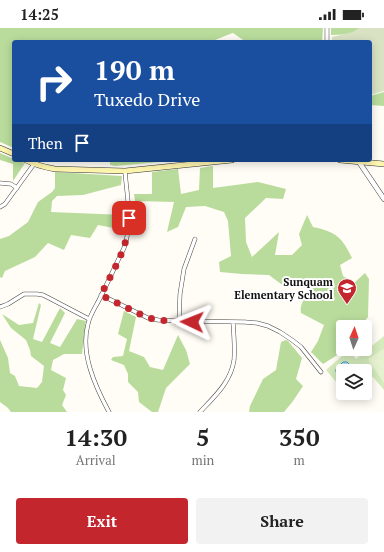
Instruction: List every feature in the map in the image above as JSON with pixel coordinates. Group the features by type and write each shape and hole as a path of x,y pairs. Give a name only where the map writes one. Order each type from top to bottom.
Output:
{"main road":[{"path":"0,148 12,153"},
{"path":"30,162 44,167 62,169 125,171 213,162"},
{"path":"367,162 384,164"}],"street":[{"path":"327,28 327,40"},
{"path":"359,162 384,199"},
{"path":"0,207 5,204 34,164"},
{"path":"109,412 91,373 86,346 87,325 127,239 129,218 125,171"},
{"path":"0,183 12,184 17,188"},
{"path":"179,321 180,294 184,270 195,239"},
{"path":"0,307 24,294 37,294 43,295 89,319"},
{"path":"101,295 148,318 158,320 257,323 268,326 292,340 301,348 321,372"},
{"path":"200,412 216,396 230,373 234,361 233,322"}],"green space":[{"path":"0,28 323,28 322,40 243,40 233,33 215,40 12,40 12,147 0,142"},
{"path":"331,28 364,28 354,34 331,35"},
{"path":"359,28 384,28 384,91 372,94 372,40 332,40 332,37 353,32"},
{"path":"384,92 384,106 372,105 372,95"},
{"path":"0,153 12,158 12,162 25,163 13,181 13,164 0,160"},
{"path":"110,162 160,162 115,166 110,165"},
{"path":"213,166 213,188 258,182 286,189 283,199 266,198 245,218 246,242 252,257 279,232 275,255 292,255 302,245 299,234 307,215 313,227 336,235 346,247 352,258 340,265 343,276 354,283 365,273 369,279 368,317 366,320 336,320 336,356 323,364 311,352 318,341 324,325 301,313 302,304 311,289 290,287 281,284 269,275 220,272 219,262 231,256 228,221 224,212 205,206 186,207 178,227 167,232 174,202 135,201 134,194 152,194 152,172 178,169 181,194 199,190 200,168"},
{"path":"55,172 122,176 121,185 83,195 57,196 52,201 51,212 124,215 124,230 98,225 90,238 71,235 64,250 48,243 35,257 5,271 2,278 0,277 0,239 9,236 28,222 38,202 55,188"},
{"path":"39,303 41,305 33,339 42,342 60,308 65,313 50,343 60,347 77,319 86,321 82,354 64,354 53,360 51,370 66,378 63,390 66,395 62,405 67,412 11,412 0,402 0,340 8,358 10,373 15,376 19,386 37,388 42,382 44,366 31,356 26,340 11,328 2,314 19,325 33,323"},
{"path":"124,311 136,317 129,351 144,357 150,367 163,370 178,335 186,350 190,364 166,388 158,412 152,412 139,402 138,392 128,382 128,374 124,365 111,360 113,357 123,356 127,339 118,334"},
{"path":"384,336 384,390 373,377 372,378 372,364 336,364 336,382 326,370 342,356 354,356 356,359 360,356 372,356 372,346"},
{"path":"286,340 302,358 296,379 303,386 284,412 249,412 250,406 263,379 276,370 281,342"},
{"path":"384,349 384,383 372,364 368,359"}],"water":[{"path":"343,362 347,362 349,364 341,364"}],"place":[{"name":"Sunquam Elementary School","path":"347,305"}],"route":[{"path":"129,218 127,239 124,248 101,295 148,318 192,322"}]}
